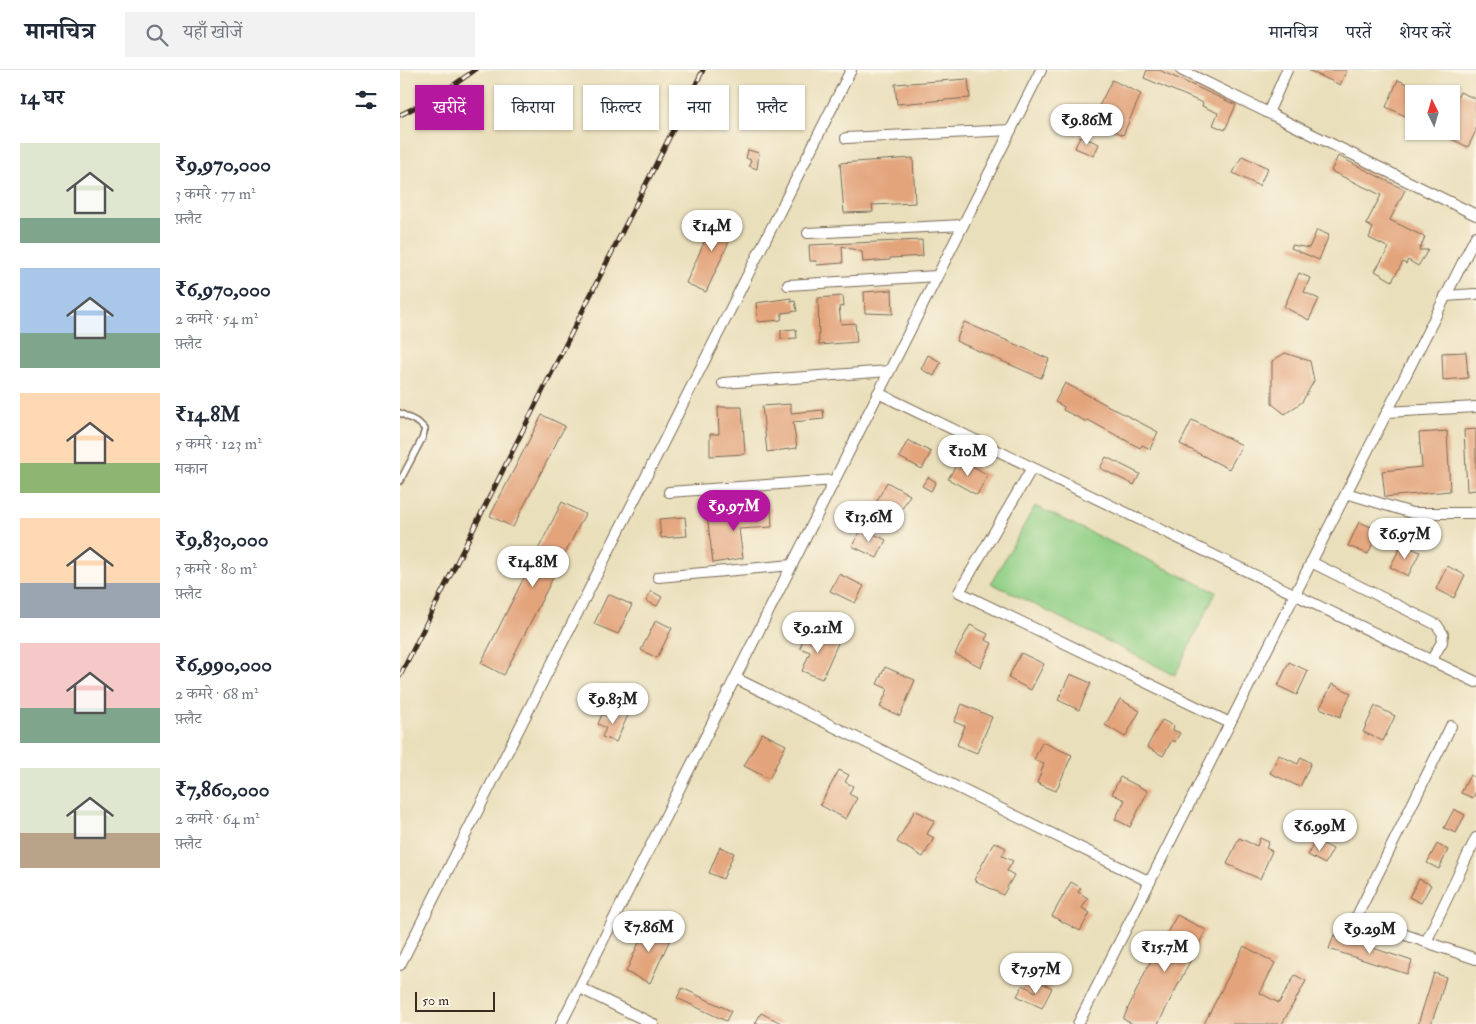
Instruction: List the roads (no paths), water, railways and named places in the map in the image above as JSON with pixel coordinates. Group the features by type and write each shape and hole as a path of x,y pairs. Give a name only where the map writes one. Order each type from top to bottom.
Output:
{"street":[{"path":"400,964 851,70"},
{"path":"561,1024 1041,70"},
{"path":"1181,70 1476,215"},
{"path":"1268,113 1287,70"},
{"path":"846,138 1011,130"},
{"path":"808,233 963,225"},
{"path":"1078,1024 1476,236"},
{"path":"788,285 937,276"},
{"path":"1445,296 1476,294"},
{"path":"723,383 889,371"},
{"path":"878,393 1476,682"},
{"path":"1387,412 1476,407"},
{"path":"1032,468 959,592 1230,723"},
{"path":"669,492 835,480"},
{"path":"1346,493 1412,514 1476,513"},
{"path":"1311,562 1437,625 1443,634 1442,642 1431,661"},
{"path":"658,577 792,565"},
{"path":"735,678 1150,882"},
{"path":"1451,726 1356,918 1476,959"},
{"path":"1426,942 1476,838"},
{"path":"580,988 653,1024"}],"lane":[{"path":"400,413 419,423 425,429 422,439 400,481"}],"railway":[{"path":"400,115 438,96 475,70"},
{"path":"400,676 703,70"}]}
